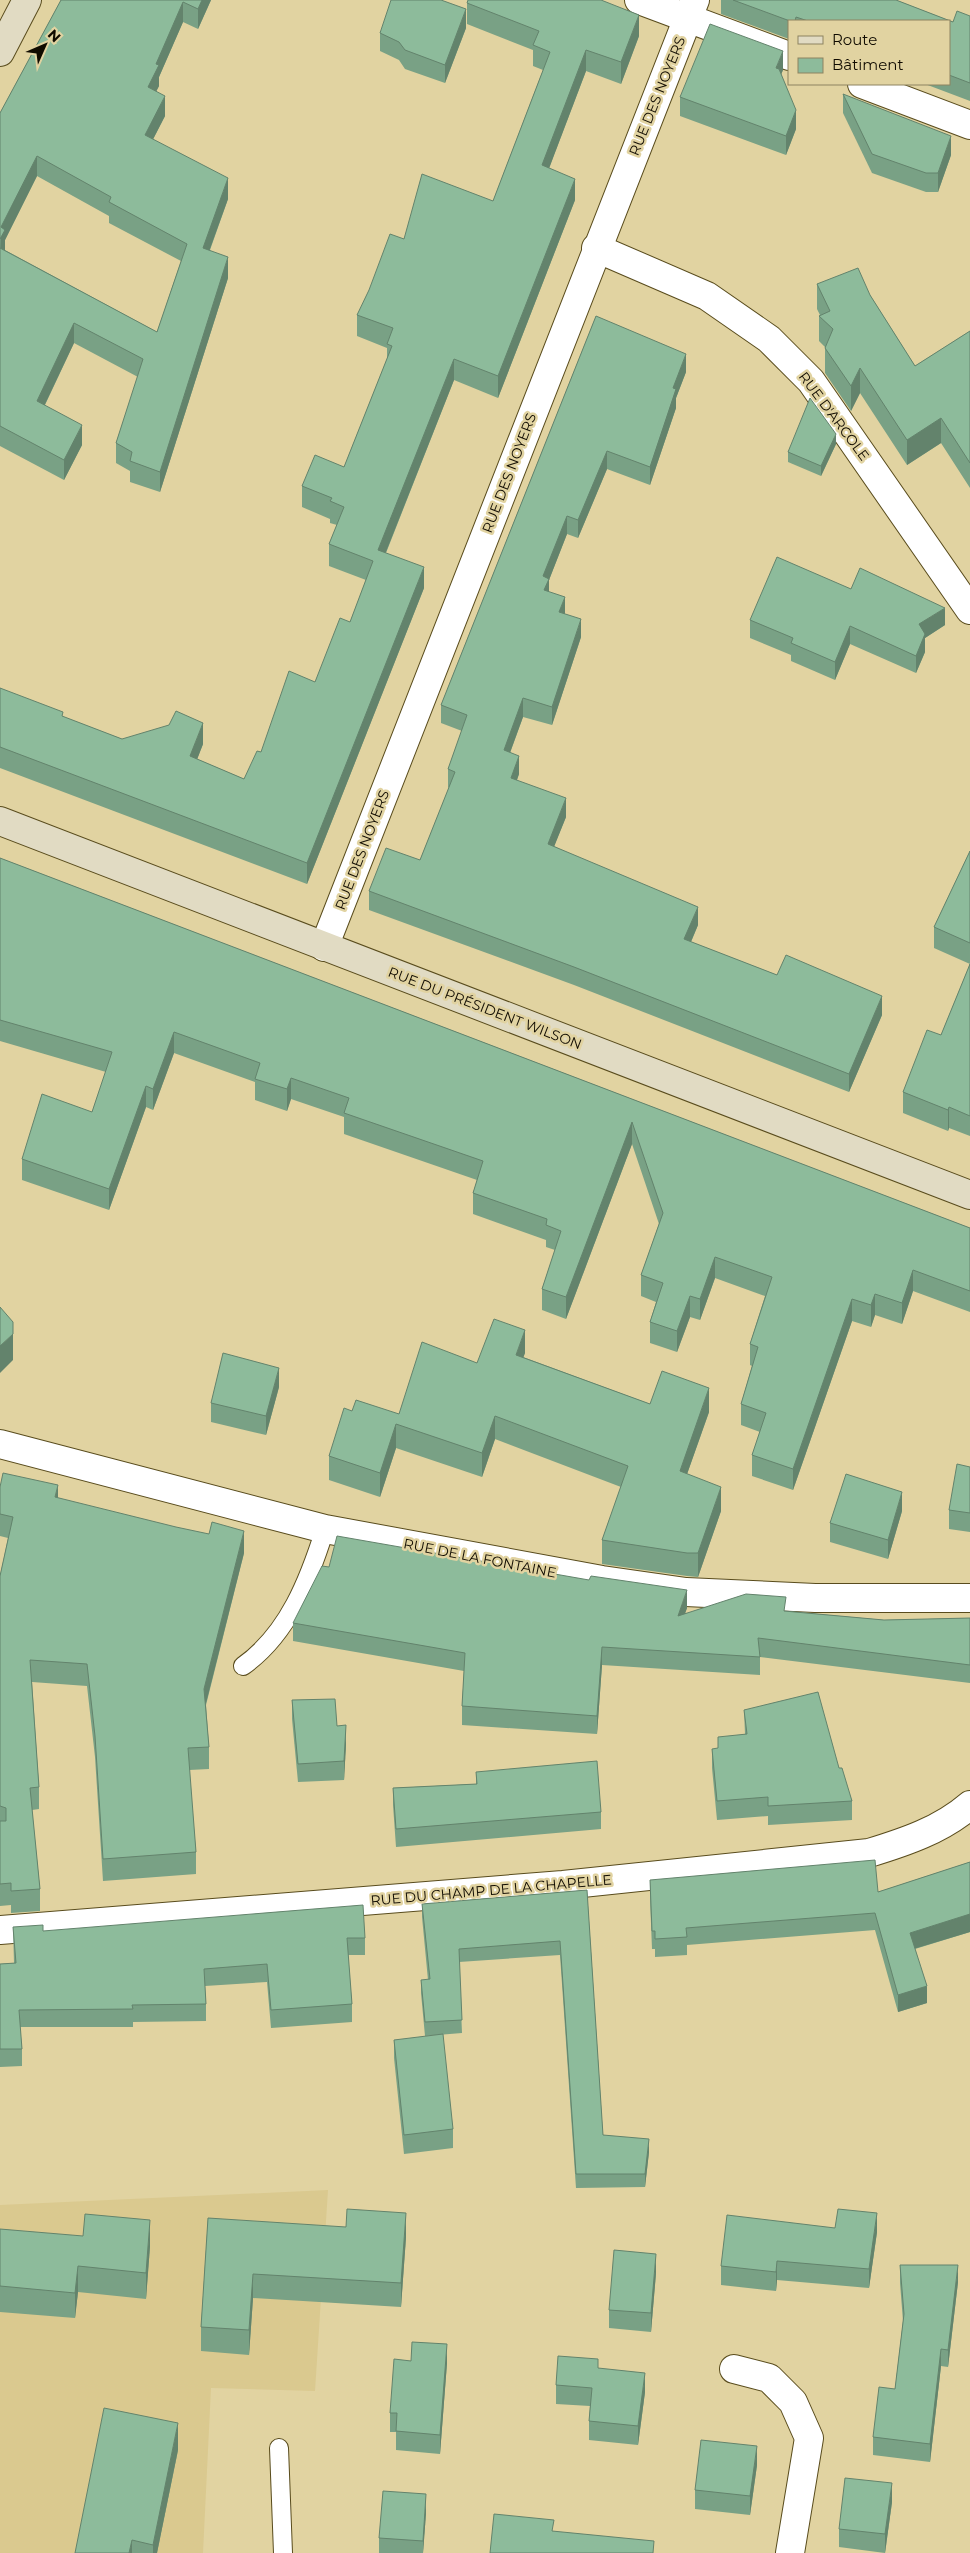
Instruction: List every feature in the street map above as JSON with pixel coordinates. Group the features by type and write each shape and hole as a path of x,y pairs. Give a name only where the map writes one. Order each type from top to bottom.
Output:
{"main road":[{"path":"0,52 27,0"},
{"name":"RUE DU PRÉSIDENT WILSON","path":"0,821 970,1195"}],"street":[{"path":"639,0 691,9 788,56"},
{"name":"RUE DES NOYERS","path":"324,947 691,9"},
{"path":"865,85 970,125"},
{"name":"RUE D'ARCOLE","path":"596,248 707,296 768,339 811,381 970,610"},
{"name":"RUE DE LA FONTAINE","path":"0,1444 325,1529 593,1579 686,1592 815,1598 970,1598"},
{"name":"RUE DU CHAMP DE LA CHAPELLE","path":"0,1930 563,1886 869,1853 918,1838 960,1814 970,1805"},
{"path":"734,2369 769,2378 793,2402 809,2438 790,2553"}],"lane":[{"path":"243,1666 262,1653 281,1629 305,1585 325,1529"},
{"path":"278,2448 283,2553"}],"shaded area":[{"path":"328,2190 315,2391 211,2388 203,2553 0,2553 0,2205"}],"building":[{"path":"61,0 202,0 198,9 183,2 156,64 159,65 148,87 165,96 145,135 228,178 203,248 228,257 160,472 130,461 132,452 116,443 143,359 74,323 37,401 82,425 64,460 0,426 0,248 157,332 187,244 109,202 111,197 37,156 1,227 5,230 0,239 0,113"},
{"path":"391,0 441,0 466,9 445,65 405,50 399,42 380,33"},
{"path":"468,0 601,0 639,15 621,62 586,50 542,165 575,179 498,376 454,359 378,550 424,567 307,863 0,747 0,688 63,712 62,716 122,739 169,725 176,711 203,723 190,756 244,779 257,751 261,752 289,671 315,682 340,618 350,622 373,561 329,544 344,507 330,501 332,498 302,486 315,455 344,467 392,346 387,344 393,328 357,315 369,290 390,234 404,239 422,174 493,201 550,52 533,45 539,31 467,3"},
{"path":"733,0 896,0 948,20 805,20 796,17 795,20 788,20"},
{"path":"957,11 970,16 970,83 950,75 950,21 953,22"},
{"path":"710,24 783,51 776,68 779,69 796,110 786,136 680,97"},
{"path":"843,94 951,136 938,173 926,173 872,154"},
{"path":"858,268 870,295 915,366 970,331 970,463 941,418 907,440 860,368 851,386 825,348 833,329 819,316 830,311 817,284"},
{"path":"596,316 686,354 673,388 676,389 650,467 607,451 578,520 567,516 543,576 549,579 544,590 565,597 559,612 581,619 552,707 523,698 504,750 519,756 511,778 566,798 548,844 698,907 684,939 777,975 786,955 882,996 849,1074 574,967 369,891 386,848 420,860 455,772 448,769 467,715 441,705"},
{"path":"810,398 836,434 821,466 788,452"},
{"path":"777,557 851,589 860,568 945,608 919,624 925,634 916,656 850,626 835,662 791,643 793,638 750,620"},
{"path":"970,851 970,943 934,927"},
{"path":"0,858 970,1228 970,1291 913,1270 902,1303 875,1294 871,1305 852,1299 793,1469 752,1455 766,1413 741,1404 758,1347 750,1344 772,1277 715,1257 700,1299 690,1296 677,1331 650,1322 663,1283 641,1275 663,1213 632,1122 566,1297 542,1289 561,1231 546,1225 547,1219 473,1193 483,1161 344,1113 349,1098 291,1078 287,1089 255,1079 260,1063 174,1032 153,1089 146,1086 109,1189 22,1159 42,1094 92,1112 112,1052 0,1020"},
{"path":"970,964 970,1116 949,1107 948,1110 903,1092 927,1030 941,1035"},
{"path":"0,1307 13,1322 13,1334 0,1346"},
{"path":"494,1319 525,1330 516,1355 650,1404 662,1371 709,1388 680,1471 721,1487 698,1553 602,1540 628,1466 495,1416 482,1453 396,1424 380,1473 329,1456 344,1408 352,1411 356,1400 399,1414 422,1342 477,1363"},
{"path":"223,1353 279,1368 266,1416 211,1403"},
{"path":"957,1464 970,1467 970,1513 949,1510"},
{"path":"3,1473 58,1485 55,1497 176,1527 209,1534 212,1522 244,1531 204,1689 209,1747 188,1748 196,1852 103,1859 95,1736 87,1664 30,1660 39,1787 30,1788 40,1889 11,1891 11,1883 0,1884 0,1821 6,1821 6,1808 0,1806 0,1576 13,1517 0,1514 0,1487"},
{"path":"846,1474 902,1492 888,1540 830,1523"},
{"path":"337,1536 589,1580 591,1576 687,1590 678,1616 746,1594 786,1597 784,1611 884,1620 970,1618 970,1665 758,1638 760,1657 602,1647 597,1716 462,1706 465,1653 293,1623 322,1566 329,1567"},
{"path":"818,1692 839,1768 842,1768 852,1801 768,1806 768,1797 717,1801 712,1749 718,1748 718,1737 747,1734 744,1710"},
{"path":"335,1699 337,1726 346,1725 344,1761 298,1764 292,1700"},
{"path":"597,1761 601,1812 396,1829 393,1788 477,1784 476,1772"},
{"path":"875,1860 878,1892 970,1862 970,1914 910,1933 927,1986 898,1995 875,1913 686,1928 687,1937 655,1939 655,1931 652,1931 650,1880"},
{"path":"587,1890 603,2135 649,2139 645,2174 576,2174 560,1941 459,1949 462,2020 425,2022 421,1980 430,1979 422,1904"},
{"path":"363,1905 365,1938 347,1938 352,2004 271,2010 267,1964 204,1969 206,2004 132,2005 133,2009 19,2010 22,2049 0,2049 0,1964 16,1963 13,1927 43,1925 43,1931"},
{"path":"443,2034 453,2129 404,2135 394,2040"},
{"path":"347,2209 406,2213 401,2283 253,2274 249,2330 201,2327 208,2218 346,2227"},
{"path":"838,2209 877,2213 869,2269 777,2261 776,2272 721,2266 727,2215 835,2228"},
{"path":"85,2214 150,2220 146,2273 78,2266 75,2293 0,2286 0,2229 83,2236"},
{"path":"614,2250 656,2254 651,2313 609,2310"},
{"path":"900,2265 958,2265 948,2350 941,2349 930,2444 873,2437 879,2387 895,2389 904,2314"},
{"path":"412,2342 447,2344 440,2435 396,2431 397,2413 390,2413 394,2359 411,2361"},
{"path":"558,2356 598,2359 598,2368 645,2373 638,2426 589,2421 592,2388 556,2385"},
{"path":"104,2408 178,2423 153,2545 132,2540 129,2553 75,2553"},
{"path":"701,2440 757,2446 750,2496 695,2490"},
{"path":"845,2478 892,2483 885,2534 839,2529"},
{"path":"383,2491 426,2494 423,2541 379,2538"},
{"path":"494,2514 554,2520 552,2531 654,2541 653,2553 490,2553"}]}
